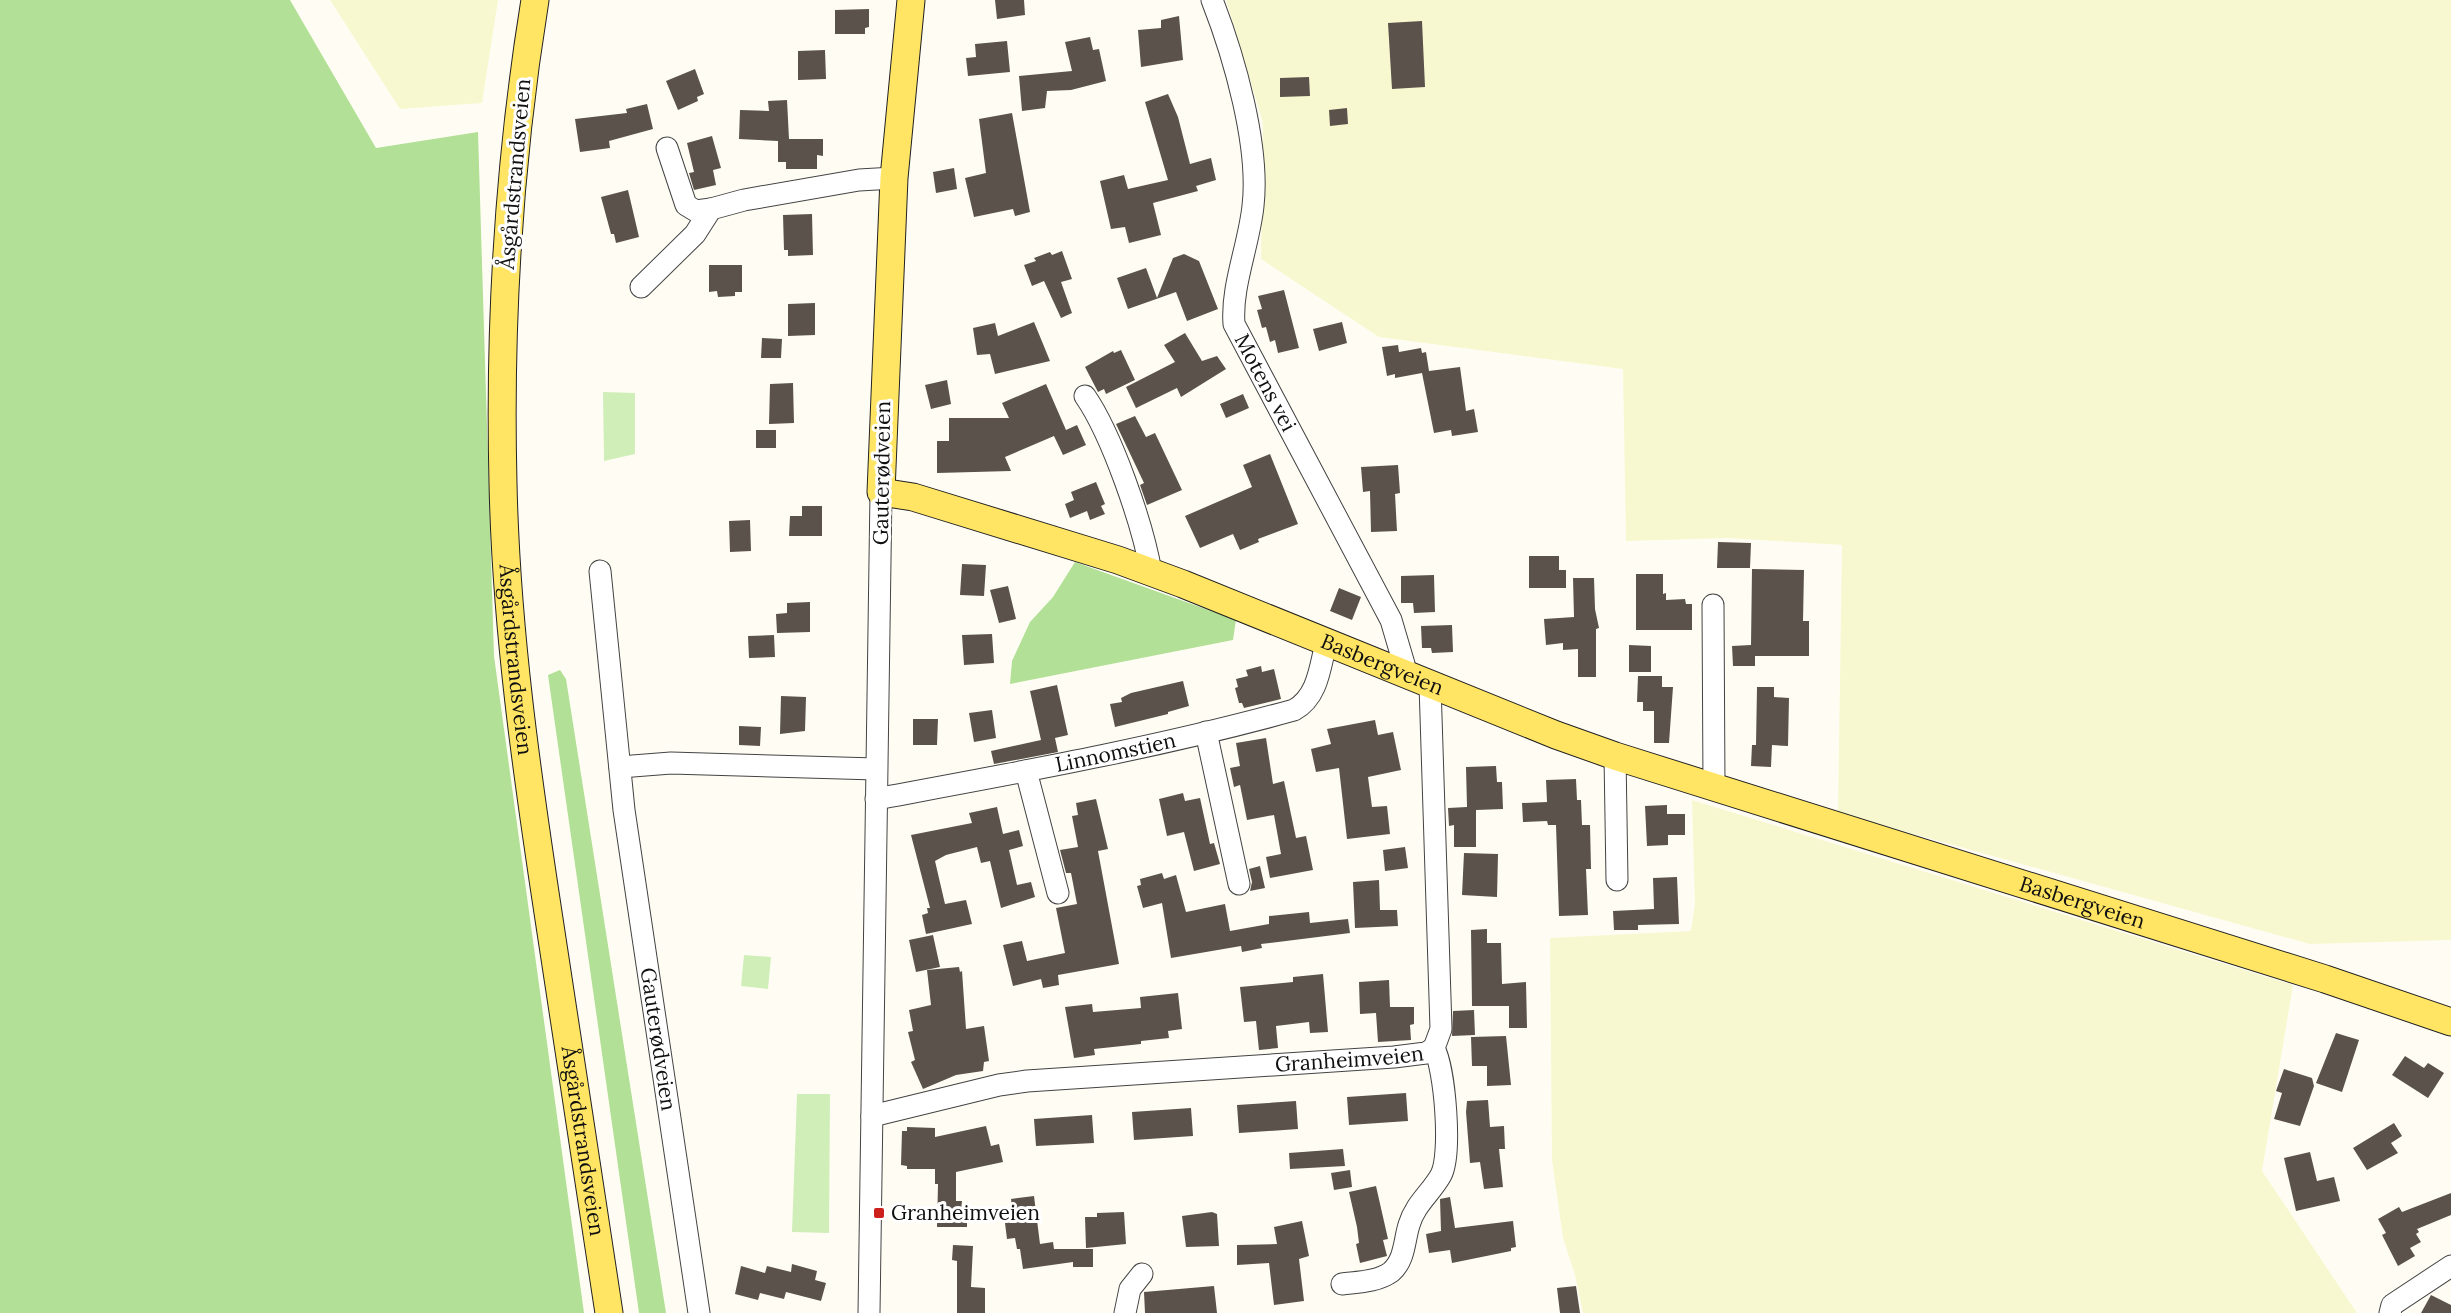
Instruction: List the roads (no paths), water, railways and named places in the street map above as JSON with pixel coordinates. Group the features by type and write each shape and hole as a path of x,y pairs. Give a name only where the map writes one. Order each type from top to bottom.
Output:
{"main road":[{"name":"Åsgårdstrandsveien","path":"535,0 514,163 505,300 503,485 509,592 532,810 609,1313"},
{"name":"Gauterødveien","path":"881,492 894,178 911,0"},
{"name":"Basbergveien","path":"881,492 913,497 1151,572 1402,674 1615,756 2325,979 2451,1022"}],"street":[{"name":"Motens vei","path":"1212,0 1238,75 1254,182 1249,241 1233,306 1234,324 1391,620 1404,664 1402,674"},
{"path":"667,148 686,205 696,211 744,200 859,180 894,178"},
{"path":"641,287 695,234 711,209"},
{"path":"1084,396 1108,442 1139,521 1151,572"},
{"name":"Gauterødveien","path":"869,1313 881,492"},
{"name":"Gauterødveien","path":"600,571 624,810 699,1313"},
{"path":"1713,606 1714,786"},
{"name":"Linnomstien","path":"876,799 1026,771 1206,732 1302,706 1314,689 1326,643"},
{"name":"Granheimveien","path":"872,1116 999,1085 1027,1081 1394,1056 1426,1053 1434,1048 1441,1029 1430,685"},
{"name":"Linnomstien","path":"1206,732 1239,884"},
{"path":"1615,756 1617,880"},
{"path":"620,766 671,763 876,769"},
{"name":"Linnomstien","path":"1026,771 1058,893"},
{"name":"Granheimveien","path":"1342,1284 1369,1281 1389,1273 1398,1264 1416,1208 1443,1169 1446,1146 1443,1084 1441,1062 1434,1048"},
{"path":"2390,1313 2392,1305 2451,1266"},
{"path":"1125,1313 1130,1289 1142,1274"}],"place":[{"name":"Granheimveien","path":"879,1213"}]}
